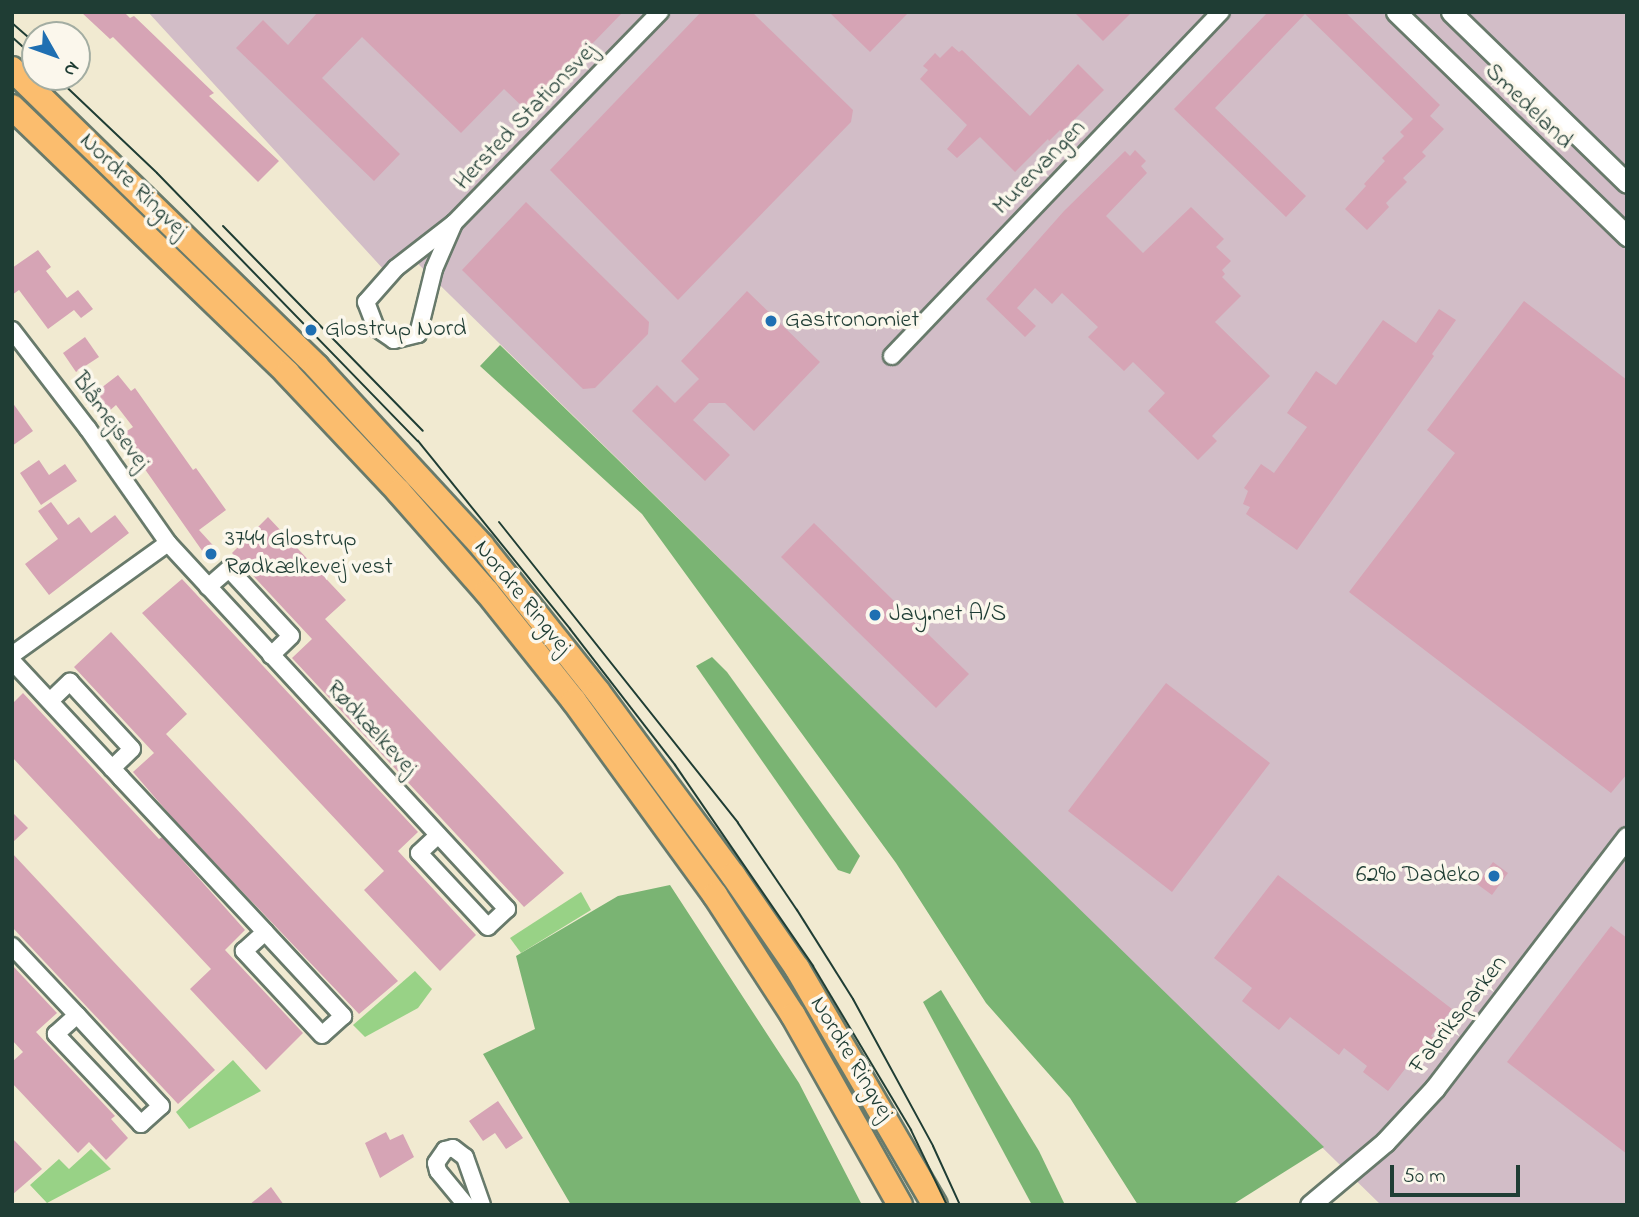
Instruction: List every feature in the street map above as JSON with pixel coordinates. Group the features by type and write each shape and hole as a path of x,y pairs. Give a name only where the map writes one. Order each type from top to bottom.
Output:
{"main road":[{"name":"Nordre Ringvej","path":"12,69 317,367 482,546 598,692 740,885 797,968 935,1205"},
{"name":"Nordre Ringvej","path":"12,107 287,373 399,492 487,592 574,701 715,895 793,1015 900,1205"}],"street":[{"name":"Hersted Stationsvej","path":"454,223 434,269 418,334 394,340 376,328 366,302 396,268 454,223 660,12"},
{"name":"Murervangen","path":"892,356 1221,12"},
{"name":"Smedeland","path":"1396,12 1627,236"},
{"name":"Smedeland","path":"1451,12 1627,183"},
{"name":"Blåmejsevej","path":"12,330 88,429 168,543"},
{"name":"Rødkælkevej","path":"168,543 507,909 488,927 419,853 438,835"},
{"path":"12,655 168,543"},
{"path":"208,587 229,569 291,636 271,655"},
{"path":"12,661 50,701 112,768 265,932 343,1016 322,1035 244,951 265,932"},
{"path":"50,701 70,682 132,749 112,768"},
{"name":"Fabriksparken","path":"1310,1205 1385,1142 1434,1088 1627,837"},
{"path":"12,946 77,1015 161,1106 141,1125 56,1034 77,1015"},
{"path":"466,1205 438,1171 436,1163 445,1150 460,1151 465,1157 482,1205"}],"shaded area":[{"path":"148,12 1627,12 1627,1205 1381,1205 405,251 385,271"}],"green space":[{"path":"500,345 1324,1147 1232,1205 1138,1205 1070,1098 986,1003 896,863 642,514 480,366"},
{"path":"712,657 727,672 860,856 850,874 838,870 696,666"},
{"path":"670,885 799,1083 862,1205 571,1205 483,1054 535,1029 516,956 618,896"},
{"path":"581,892 591,910 521,953 510,938"},
{"path":"415,971 432,989 418,1008 365,1037 353,1025"},
{"path":"941,990 1039,1151 1065,1205 1032,1205 923,1002"},
{"path":"233,1060 261,1091 189,1129 176,1112"},
{"path":"91,1149 111,1169 47,1203 30,1185 59,1159 69,1169"}],"building":[{"path":"81,12 124,12 130,18 134,16 214,93 209,96 279,161 258,182 113,37 110,39"},
{"path":"318,12 623,12 527,111 504,89 461,133 362,37 322,78 400,154 374,181 236,48 263,20 288,45"},
{"path":"701,12 752,12 853,110 851,122 678,300 550,170"},
{"path":"829,12 909,12 870,52"},
{"path":"1074,12 1132,12 1103,41"},
{"path":"1268,12 1345,12 1440,105 1430,116 1444,129 1422,152 1426,156 1403,178 1407,182 1386,203 1389,207 1367,230 1345,209 1385,161 1382,158 1404,136 1400,132 1413,119 1305,14 1215,108 1306,196 1286,217 1174,109"},
{"path":"952,46 959,52 962,50 1030,116 1078,64 1104,90 1062,132 1060,130 1049,141 1048,139 1015,172 980,137 957,158 947,149 967,125 920,79 928,70 923,66 935,53 940,58"},
{"path":"1135,150 1146,161 1141,166 1147,173 1106,216 1143,253 1191,207 1224,239 1216,247 1231,261 1222,270 1225,274 1222,277 1241,296 1215,322 1270,376 1212,436 1217,441 1198,460 1148,411 1165,393 1133,362 1124,371 1088,337 1098,327 1062,293 1052,304 1035,288 1017,308 1036,326 1025,337 986,299 1064,211 1125,151 1130,156"},
{"path":"526,202 649,322 648,334 595,388 583,389 462,270"},
{"path":"38,250 51,267 46,271 67,298 78,290 93,309 81,318 74,310 48,329 19,290 12,295 12,268"},
{"path":"747,291 820,362 754,431 725,403 709,403 693,420 730,455 705,481 632,411 657,385 675,403 699,379 681,361"},
{"path":"1524,301 1627,380 1627,774 1611,793 1349,592 1455,453 1427,430"},
{"path":"1439,309 1456,320 1432,354 1434,356 1297,550 1246,514 1250,507 1243,504 1248,491 1244,488 1261,464 1274,473 1307,427 1287,413 1316,371 1336,385 1383,320 1416,343"},
{"path":"85,337 99,357 76,372 63,353"},
{"path":"118,375 131,391 135,388 193,470 196,468 226,510 199,530 220,553 210,562 121,435 133,427 116,405 107,413 92,395"},
{"path":"12,402 33,431 12,446"},
{"path":"39,460 49,475 65,464 77,481 41,505 20,473"},
{"path":"51,502 68,525 79,517 91,533 115,515 129,533 49,595 25,564 58,539 38,511"},
{"path":"268,517 346,600 325,619 564,873 524,907 292,658 312,639 232,553"},
{"name":"Jay.net A/S","path":"814,523 969,674 936,708 781,557"},
{"path":"182,579 418,832 398,851 476,935 440,971 364,890 384,871 142,613"},
{"path":"111,632 187,714 166,734 398,981 359,1014 177,823 133,772 154,753 74,667"},
{"path":"1166,683 1270,763 1172,892 1068,811"},
{"path":"23,693 159,839 162,837 245,930 225,950 303,1033 266,1070 190,989 211,969 12,757 12,704"},
{"path":"12,812 28,828 12,843"},
{"path":"12,853 215,1070 178,1104 12,927"},
{"name":"6290 Dadeko","path":"1493,862 1508,873 1492,895 1477,884"},
{"path":"1278,875 1452,1009 1431,1036 1439,1041 1429,1053 1422,1047 1388,1091 1363,1072 1367,1066 1344,1048 1339,1055 1290,1017 1279,1030 1242,1001 1252,988 1214,958"},
{"path":"1611,926 1627,938 1627,1154 1507,1062"},
{"path":"12,965 57,1013 36,1032 115,1116 111,1119 128,1138 106,1160 89,1142 78,1153 12,1083 12,1062 23,1052 12,1040"},
{"path":"498,1101 523,1138 506,1149 495,1133 483,1141 469,1121"},
{"path":"386,1132 390,1140 403,1134 414,1157 380,1178 365,1143"},
{"path":"12,1138 42,1169 12,1195"},
{"path":"271,1187 284,1205 249,1205"}],"tram line":[{"path":"12,23 21,31"},
{"path":"12,37 21,45"},
{"path":"71,91 157,173 418,441 570,629 675,765 813,966 911,1130 947,1205"},
{"path":"223,226 423,431"},
{"path":"499,522 738,823 797,910 853,999 933,1146 960,1205"}],"place":[{"name":"Gastronomiet","path":"771,321"},
{"name":"Glostrup Nord","path":"311,330"},
{"name":"3744 Glostrup Rødkælkevej vest","path":"211,554"},
{"name":"Jay.net A/S","path":"875,615"},
{"name":"6290 Dadeko","path":"1494,876"}]}
